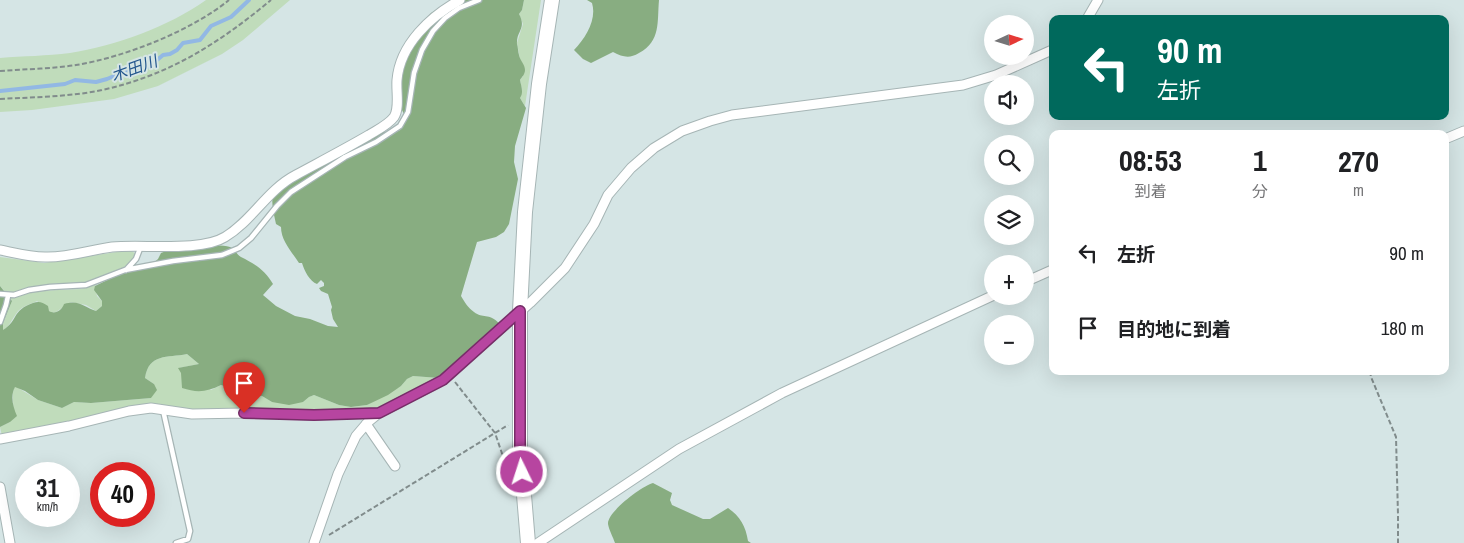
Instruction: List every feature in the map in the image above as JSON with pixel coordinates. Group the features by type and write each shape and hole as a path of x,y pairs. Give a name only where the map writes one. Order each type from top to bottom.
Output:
{"street":[{"path":"0,250 50,257 114,247 188,245 216,242 223,239 235,231 274,190 288,179 336,154 390,121 396,110 398,71 411,43 435,15 460,0"},
{"path":"528,543 522,472 520,311 525,212 539,84 552,0"},
{"path":"1089,15 1098,0"},
{"path":"315,540 338,474 356,436 366,424 379,413 443,380 507,325 565,268 594,224 608,195 631,168 654,148 682,131 732,115 963,85 996,75 1049,51"},
{"path":"1449,137 1464,131"},
{"path":"1034,278 1049,271"},
{"path":"538,543 679,449 782,393 984,300"},
{"path":"0,439 69,426 143,408 192,414 314,415 379,413"},
{"path":"366,424 395,466"},
{"path":"0,487 10,543"}],"lane":[{"path":"0,294 8,296 50,287 86,285 126,270 231,253 251,238 291,192 400,126 408,112 414,73 422,50 445,18 459,8 479,0"},
{"path":"126,270 136,259 141,246"},
{"path":"0,322 8,296"},
{"path":"162,409 190,531 188,539 176,543"}],"path":[{"path":"0,71 75,65 118,55 185,28 213,12 229,0"},
{"path":"0,100 94,91 128,83 158,73 229,34 271,0"},
{"path":"449,374 495,433 508,471 522,472"},
{"path":"1371,375 1396,437 1398,543"},
{"path":"315,540 329,535 512,423 521,421"}],"green space":[{"path":"206,0 290,0 243,40 222,54 158,86 114,99 32,110 0,112 0,58 53,55 105,46 158,27"},
{"path":"452,0 524,0 519,14 522,27 517,44 525,70 520,80 522,91 520,98 526,108 515,146 514,162 518,179 509,224 504,232 496,237 477,242 461,296 474,312 492,318 500,324 459,363 439,378 413,376 388,395 367,405 351,407 339,405 314,395 303,402 289,405 272,402 262,396 221,385 202,391 182,388 181,373 178,368 199,364 187,354 160,358 150,364 145,378 154,384 157,390 151,398 91,403 74,402 62,408 38,400 15,387 13,402 17,416 0,427 0,286 12,301 3,323 3,330 11,323 21,309 35,302 48,306 49,311 54,312 60,310 64,304 74,302 96,311 102,306 102,301 94,290 95,286 130,269 151,265 158,259 161,253 175,249 224,246 232,248 267,275 273,284 263,295 276,306 295,316 328,326 338,327 333,319 328,294 319,288 324,286 324,283 321,280 317,284 314,283 302,263 299,263 285,242 281,227 276,224 272,201 273,193 275,188 373,130 394,133 400,130 404,114 399,104 398,83 415,31 431,13"},
{"path":"524,0 541,0 525,106 520,98 522,90 520,80 523,76 517,43 523,24 519,14"},
{"path":"587,0 659,0 658,23 651,43 639,53 629,57 613,52 591,63 583,59 574,50 583,40 592,22 592,3"},
{"path":"123,251 135,253 133,259 125,267 88,282 50,284 15,293 6,293 0,286 0,257 44,263"},
{"path":"97,284 95,286 97,296 102,301 102,306 96,311 86,305 71,302 56,312 51,313 37,301 20,309 3,331 3,323 12,301 10,298 35,291 81,289"},
{"path":"187,354 199,364 179,368 211,390 221,385 262,396 272,402 303,402 314,395 339,405 351,407 367,405 401,386 407,379 413,376 439,378 378,409 364,412 202,412 161,406 2,436 0,427 10,422 15,386 38,400 62,408 74,402 91,403 151,398 154,384 145,378 150,364 160,358"},
{"path":"653,483 672,493 670,500 672,505 703,519 710,519 728,508 742,522 748,541 751,543 615,543 608,524 609,519 626,500"}],"waterway":[{"name":"木田川","path":"0,91 65,84 75,80 96,82 133,68 141,69 150,66 163,55 177,50 183,43 200,40 211,26 231,17 249,0"}],"route":[{"path":"244,413 314,415 379,413 443,380 507,325 520,311 520,447 522,472"}]}
